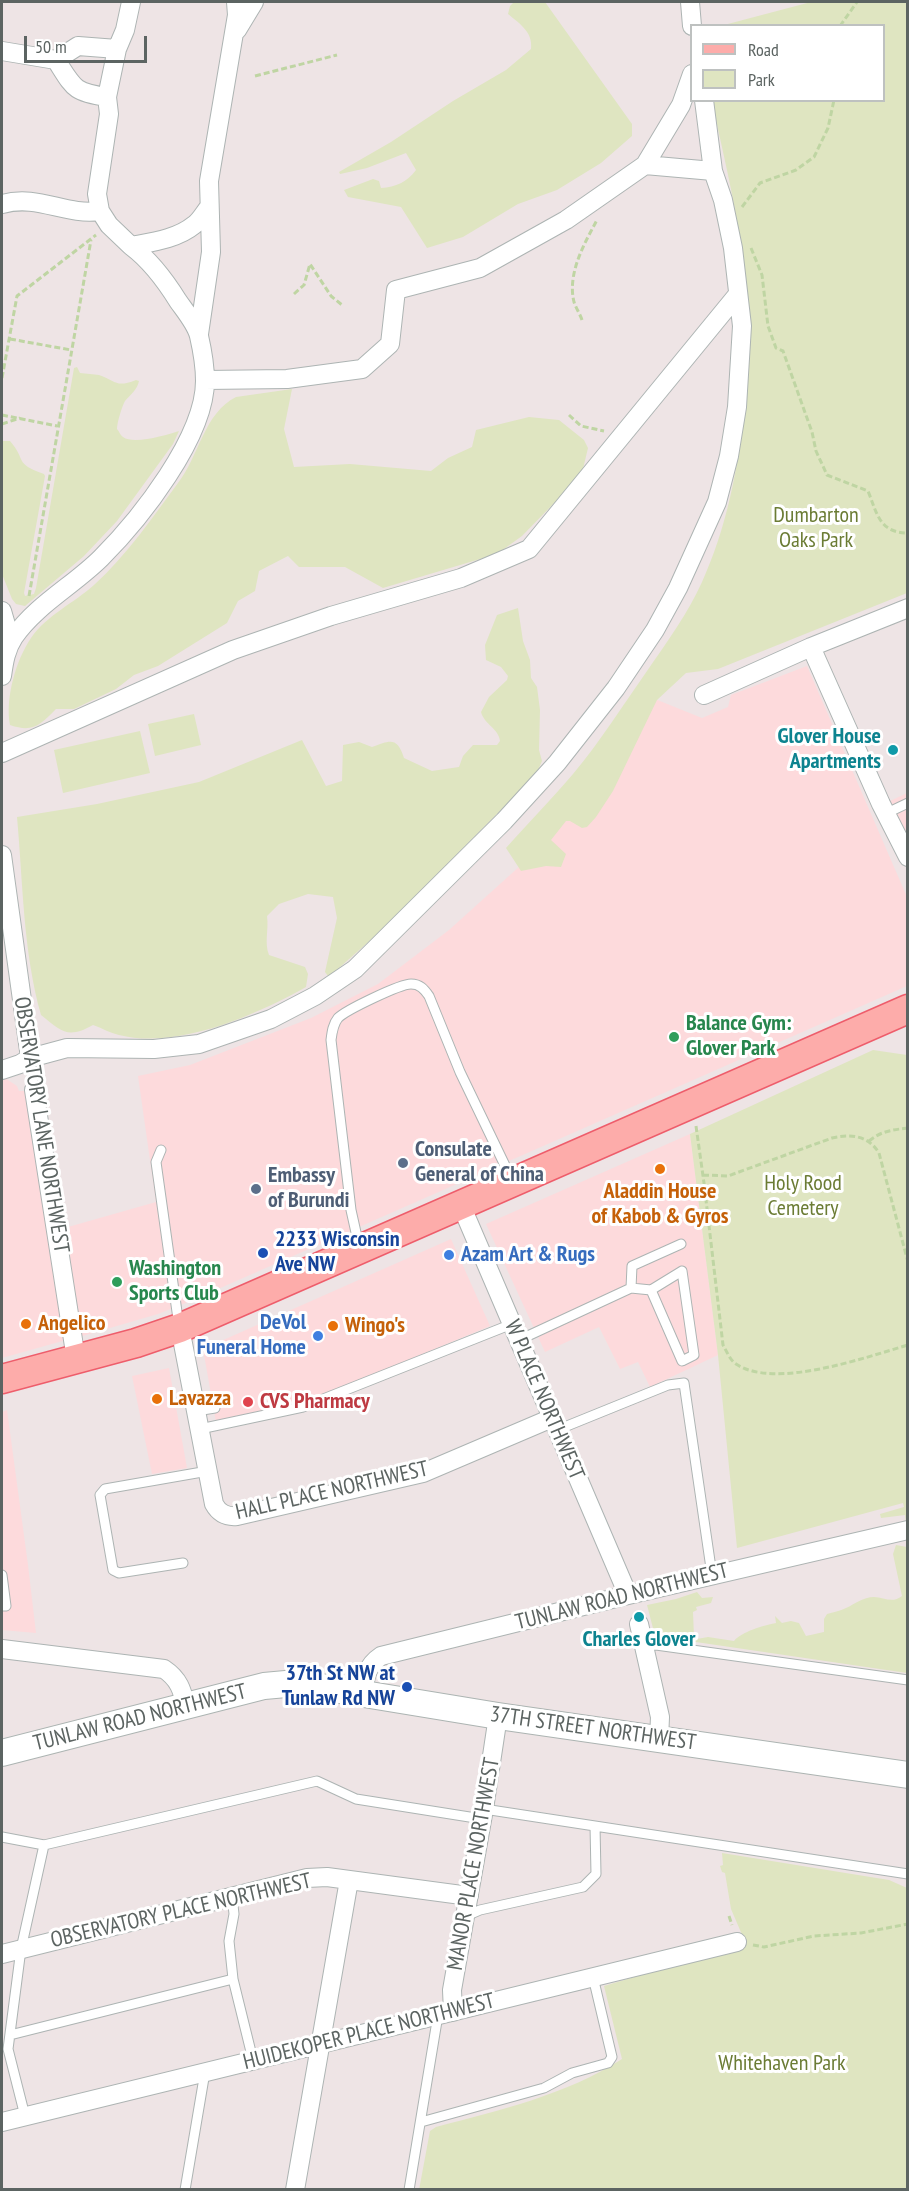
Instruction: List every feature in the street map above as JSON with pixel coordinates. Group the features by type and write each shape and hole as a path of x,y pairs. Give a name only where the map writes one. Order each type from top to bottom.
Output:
{"main road":[{"path":"2,1379 180,1328 908,1009"}],"street":[{"path":"131,2 125,30 117,49 107,97 109,114 97,194 100,211 109,225 148,260 172,291 199,334"},
{"path":"2,676 11,642 40,610 102,557 121,536 173,467 196,421 205,380 199,334 212,252 208,181 234,34 236,2"},
{"path":"234,34 254,2"},
{"path":"690,2 692,24"},
{"path":"2,51 56,60 78,46 117,49"},
{"path":"56,60 72,86 84,94 107,97"},
{"path":"205,380 287,379 362,369 390,344 396,290 480,268 566,220 645,165 681,105 690,80"},
{"path":"2,1070 30,1058 67,1048 154,1049 200,1044 271,1018 315,996 355,969 504,821 557,763 616,688 656,630 678,588 717,501 729,456 736,407 742,326 733,248 723,200 712,171 704,102"},
{"path":"645,165 712,171"},
{"path":"2,204 16,200 32,200 86,213 100,211"},
{"path":"131,246 161,241 179,234 195,225 209,207"},
{"path":"2,753 233,650 331,616 461,578 529,549 738,294"},
{"path":"704,695 811,647 908,608"},
{"path":"2,611 11,642"},
{"path":"811,647 908,857"},
{"name":"OBSERVATORY LANE NORTHWEST","path":"2,855 30,1058"},
{"name":"OBSERVATORY LANE NORTHWEST","path":"34,1090 76,1359"},
{"name":"W PLACE NORTHWEST","path":"461,1205 628,1594"},
{"name":"HALL PLACE NORTHWEST","path":"180,1328 216,1509 226,1515 237,1516 423,1473 555,1424"},
{"name":"TUNLAW ROAD NORTHWEST","path":"363,1695 365,1675 374,1661 381,1656 628,1594 908,1530"},
{"path":"639,1624 660,1717 659,1739"},
{"path":"2,1649 164,1669 180,1684 186,1706"},
{"name":"TUNLAW ROAD NORTHWEST","path":"2,1753 278,1683"},
{"name":"37TH STREET NORTHWEST","path":"278,1683 308,1684 498,1716 908,1775"},
{"name":"MANOR PLACE NORTHWEST","path":"445,2013 452,1990 466,1916 498,1716"},
{"name":"OBSERVATORY PLACE NORTHWEST","path":"2,1954 307,1878 327,1877 469,1896"},
{"path":"295,2190 349,1880"},
{"name":"HUIDEKOPER PLACE NORTHWEST","path":"2,2122 737,1942"}],"lane":[{"path":"884,809 908,803"},
{"path":"360,1248 351,1210 331,1040 336,1020 345,1013 401,986 413,984 420,986 429,996 460,1072 512,1182"},
{"name":"OBSERVATORY LANE NORTHWEST","path":"30,1058 34,1090"},
{"path":"161,1150 156,1162 180,1328"},
{"path":"631,1288 632,1266 681,1244"},
{"path":"198,1420 303,1407 631,1288 651,1290 682,1271 694,1354 682,1361 651,1290"},
{"path":"555,1424 668,1385 684,1383 712,1575"},
{"path":"198,1420 215,1408"},
{"path":"183,1563 119,1573 113,1570 100,1495 105,1489 208,1471"},
{"path":"2,1575 6,1606 2,1606"},
{"path":"645,1646 668,1647 908,1680"},
{"path":"2,1837 44,1845 317,1781 356,1799 596,1826 908,1874"},
{"path":"466,1916 480,1910 583,1887 596,1874 596,1826"},
{"path":"25,2116 8,2049 21,1949 44,1845"},
{"path":"231,1896 234,1914 230,1941 233,1979 253,2060"},
{"path":"421,2122 544,2088 572,2073 608,2063 612,2057 593,1977"},
{"path":"10,2035 233,1979"},
{"path":"410,2190 421,2122 445,2013"},
{"path":"185,2190 206,2072"}],"path":[{"path":"841,24 857,2"},
{"path":"255,76 337,55"},
{"path":"740,210 760,183 796,170 814,157 828,128 834,102"},
{"path":"582,320 574,302 573,279 583,245 598,218"},
{"path":"2,378 17,296 100,232"},
{"path":"24,627 91,240"},
{"path":"294,294 304,285 310,264 331,296 342,305"},
{"path":"10,339 71,350"},
{"path":"776,348 783,351 812,432 816,451 827,475 868,491 886,529 897,533 908,533"},
{"path":"2,415 57,426"},
{"path":"569,415 582,426 603,430 617,441"},
{"path":"2,424 20,418"},
{"path":"695,1124 723,1345 735,1364 749,1370 781,1374 807,1373 908,1345"},
{"path":"868,1141 888,1130 908,1128"},
{"path":"703,1174 728,1176 832,1137 849,1135 868,1141 879,1153 908,1262"},
{"path":"737,1942 764,1947 814,1936 861,1933 908,1924"}],"shaded area":[{"path":"807,666 907,897 907,986 193,1300 158,1314 79,1337 61,1229 156,1202 138,1076 190,1065 311,1018 378,984 449,930 531,856 650,697 702,718 728,707 731,695"},
{"path":"907,793 907,848 886,803"},
{"path":"5,1078 17,1086 19,1091 28,1091 66,1340 2,1358 2,1079"},
{"path":"690,1134 718,1355 650,1387 638,1362 620,1369 599,1327 545,1352 486,1224"},
{"path":"451,1239 490,1326 300,1405 216,1422 203,1349"},
{"path":"169,1368 187,1468 152,1474 132,1376"},
{"path":"7,1410 36,1633 2,1630 2,1412"}],"green space":[{"path":"514,2 545,2 632,124 632,136 601,163 557,190 518,204 463,237 427,248 401,207 348,197 344,190 373,179 379,181 381,188 405,181 416,170 406,153 367,168 340,174 339,172 506,70 531,49 528,33 508,14"},
{"name":"Dumbarton Oaks Park","path":"811,2 907,2 907,593 718,669 686,673 657,700 613,791 596,817 587,827 582,828 566,821 551,840 566,854 561,867 546,866 521,871 506,848 583,762 677,627 702,582 718,541 730,497 739,451 744,404 746,310 737,221 712,102 885,102 885,24 728,24"},
{"path":"77,367 80,373 99,375 116,383 139,381 125,401 120,415 117,429 123,437 142,440 179,431 173,444 117,521 84,556 25,606 16,604 2,574 2,441 10,441 24,464 45,476 25,596 34,594 36,588 74,368"},
{"path":"292,389 284,429 294,467 350,464 431,471 448,458 472,447 476,430 529,417 559,420 584,440 588,448 583,469 561,496 522,536 497,554 383,588 345,567 299,567 288,556 259,571 255,591 238,601 227,623 158,666 134,675 116,689 74,709 56,709 36,726 25,728 10,725 10,691 16,668 31,638 53,616 94,585 128,549 178,483 216,413 236,397"},
{"path":"518,608 523,641 530,660 531,678 537,687 540,710 539,750 542,761 536,775 374,937 331,975 328,976 325,972 337,918 333,897 308,894 279,904 267,916 269,955 305,967 308,974 306,987 264,1008 216,1027 166,1038 119,1035 93,1025 77,1032 66,1032 41,1015 27,942 17,817 97,804 199,782 302,740 326,786 342,781 343,745 359,742 372,747 389,742 396,743 404,758 432,771 459,767 463,756 473,745 497,745 500,741 497,733 481,712 489,697 507,680 508,676 501,667 486,660 485,645 497,615"},
{"path":"194,714 201,745 155,756 148,724"},
{"path":"140,731 150,773 63,793 54,750"},
{"name":"Holy Rood Cemetery","path":"873,1050 907,1055 907,1530 905,1515 881,1518 880,1514 904,1507 903,1503 737,1548 718,1355 690,1134"},
{"path":"896,1545 907,1547 907,1673 655,1636 647,1605 697,1592 702,1598 713,1597 711,1603 696,1607 697,1610 693,1612 694,1637 697,1639 708,1637 734,1641 747,1632 776,1623 775,1616 782,1623 791,1621 799,1623 806,1636 824,1632 824,1619 827,1614 844,1609 866,1598 891,1600 902,1596 893,1554"},
{"name":"Whitehaven Park","path":"722,1853 889,1880 907,1888 907,2189 419,2190 430,2131 436,2127 508,2108 555,2092 601,2072 622,2059 604,1986 746,1944 731,1909 725,1873 722,1872 720,1866 723,1865"}],"place":[{"name":"Glover House Apartments","path":"893,750"},
{"name":"Balance Gym: Glover Park","path":"674,1037"},
{"name":"Consulate General of China","path":"403,1163"},
{"name":"Aladdin House of Kabob & Gyros","path":"660,1169"},
{"name":"Embassy of Burundi","path":"256,1189"},
{"name":"2233 Wisconsin Ave NW","path":"263,1253"},
{"name":"Azam Art & Rugs","path":"449,1255"},
{"name":"Washington Sports Club","path":"117,1282"},
{"name":"Angelico","path":"26,1324"},
{"name":"Wingo's","path":"333,1326"},
{"name":"DeVol Funeral Home","path":"318,1336"},
{"name":"Lavazza","path":"157,1399"},
{"name":"CVS Pharmacy","path":"248,1402"},
{"name":"Charles Glover","path":"639,1617"},
{"name":"37th St NW at Tunlaw Rd NW","path":"407,1687"}]}
